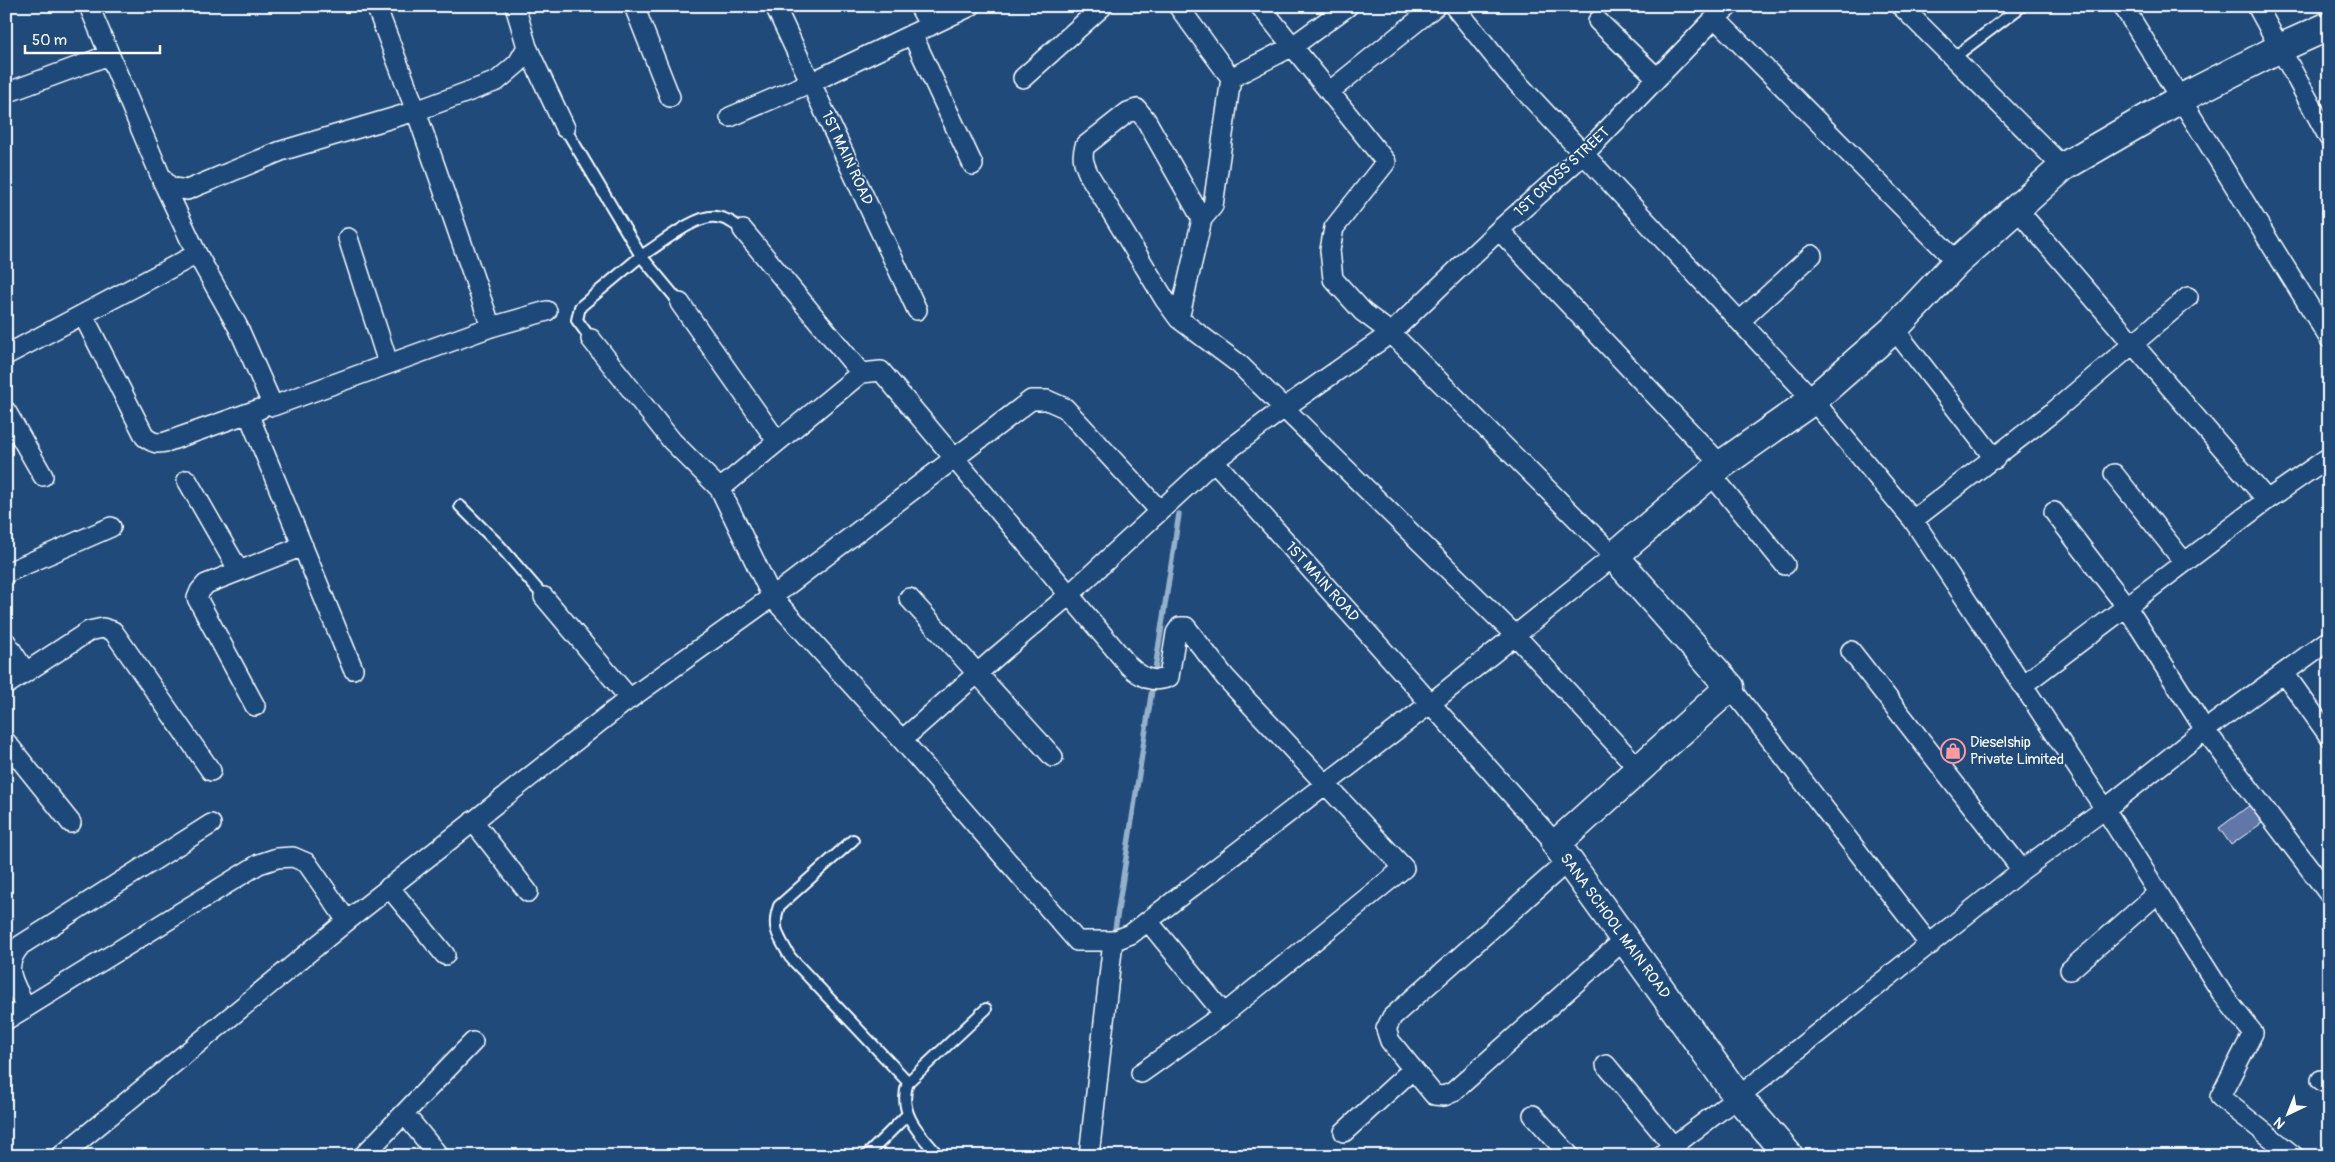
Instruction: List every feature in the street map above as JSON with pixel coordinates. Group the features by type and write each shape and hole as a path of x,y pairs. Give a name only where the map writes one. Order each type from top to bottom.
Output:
{"street":[{"path":"88,6 196,254 238,327 273,406"},
{"path":"376,6 416,111 491,327"},
{"path":"515,6 528,47 565,128"},
{"path":"634,6 670,97"},
{"name":"1ST MAIN ROAD","path":"775,6 917,310"},
{"path":"919,6 930,26"},
{"path":"730,116 812,82 970,6"},
{"path":"1023,78 1103,6"},
{"path":"1178,6 1232,78 1213,206 1202,219 1180,319"},
{"path":"1260,6 1386,162 1334,228 1330,250 1333,278 1363,312 1391,334 1614,556 1730,687 1930,945"},
{"path":"1232,78 1293,46 1348,6"},
{"path":"1330,91 1436,6"},
{"path":"1454,6 1508,73 1813,400 1913,520 2106,809 2223,995 2253,1032 2220,1097 2294,1156"},
{"path":"1901,6 2063,167"},
{"path":"2123,6 2182,98 2329,338"},
{"path":"2257,6 2329,138"},
{"path":"1722,12 1957,262"},
{"name":"1ST CROSS STREET","path":"902,740 977,673 1069,596 1214,461 1284,408 1391,334 1499,230 1584,154 1722,12"},
{"path":"1598,21 1657,78"},
{"path":"591,339 672,441 720,490 772,597 902,740 1076,940 1113,941 1131,934 1431,703 1614,556 1716,469 1813,400 1894,328 1957,262 2063,167 2182,98 2280,48 2329,26"},
{"path":"912,34 974,165"},
{"path":"161,177 170,187 187,190 281,151 416,111 497,81 518,63 528,47"},
{"path":"6,93 109,55"},
{"path":"1202,219 1146,120 1137,109 1128,112 1085,146 1082,153 1083,162 1089,175 1165,300 1180,319 1239,364 1516,635 1639,769"},
{"path":"2017,209 2267,500"},
{"path":"743,230 861,372"},
{"path":"1499,230 1716,469 1786,565"},
{"path":"348,238 388,363"},
{"path":"6,355 196,254"},
{"path":"1740,321 1812,255"},
{"path":"1913,520 1995,459 2134,345 2188,297"},
{"path":"680,303 777,441"},
{"path":"83,315 145,437 156,444 273,406 491,327 547,311"},
{"path":"1894,328 1995,459"},
{"path":"720,490 861,372 881,371 1129,666 1153,681 1169,677 1176,633 1180,627 1186,626 1225,677 1324,785 1404,868 1224,1014 1142,1073"},
{"path":"61,1156 347,920 473,821 630,699 772,597 1031,400 1047,400 1065,408 1160,511"},
{"path":"6,411 42,476"},
{"path":"248,413 353,669"},
{"path":"2023,685 2267,500 2326,459"},
{"name":"1ST MAIN ROAD","path":"1214,461 1431,703"},
{"path":"2114,474 2184,562"},
{"path":"187,480 239,571"},
{"path":"2054,512 2126,606 2205,730 2329,894"},
{"path":"6,573 111,527"},
{"path":"255,706 197,598 206,584 303,546"},
{"path":"544,597 630,699"},
{"path":"909,598 1054,757"},
{"path":"6,685 89,631 103,628 114,631 211,770"},
{"path":"1606,1065 1666,1151 1738,1097 2022,870 2106,809 2205,730 2329,640"},
{"path":"6,642 25,671"},
{"path":"1851,651 2022,870"},
{"path":"2284,673 2329,736"},
{"path":"1625,940 1453,1092 1444,1096 1434,1095 1390,1041 1386,1029 1392,1017 1562,852 1639,769 1730,687"},
{"name":"SANA SCHOOL MAIN ROAD","path":"1431,703 1562,852 1738,1097 1789,1156"},
{"path":"6,742 71,823"},
{"path":"473,821 528,892"},
{"path":"26,1008 10,973 9,964 12,955 21,946 211,824"},
{"path":"6,1020 258,864 278,858 293,857 307,863 347,920"},
{"path":"389,887 445,955"},
{"path":"2070,970 2158,894"},
{"path":"1148,921 1224,1014"},
{"path":"1089,1156 1113,941"},
{"path":"363,1156 473,1042"},
{"path":"1344,1132 1412,1070"},
{"path":"1533,1115 1570,1156"},
{"path":"411,1122 439,1156"}],"lane":[{"path":"1953,58 2022,6"},
{"path":"565,128 641,256 680,303"},
{"path":"591,339 577,320 580,308 641,256 700,219 714,216 728,220 743,230"},
{"path":"460,506 500,546 544,597"},
{"path":"853,840 779,906 774,920 777,936 790,957 908,1082"},
{"path":"938,1156 907,1115 903,1096 908,1082 986,1009"},
{"path":"866,1156 907,1115"}],"building":[{"path":"2250,805 2262,823 2231,845 2219,828"}],"waterway":[{"path":"1114,936 1179,514"}],"place":[{"name":"Dieselship Private Limited","path":"1953,751"}]}
